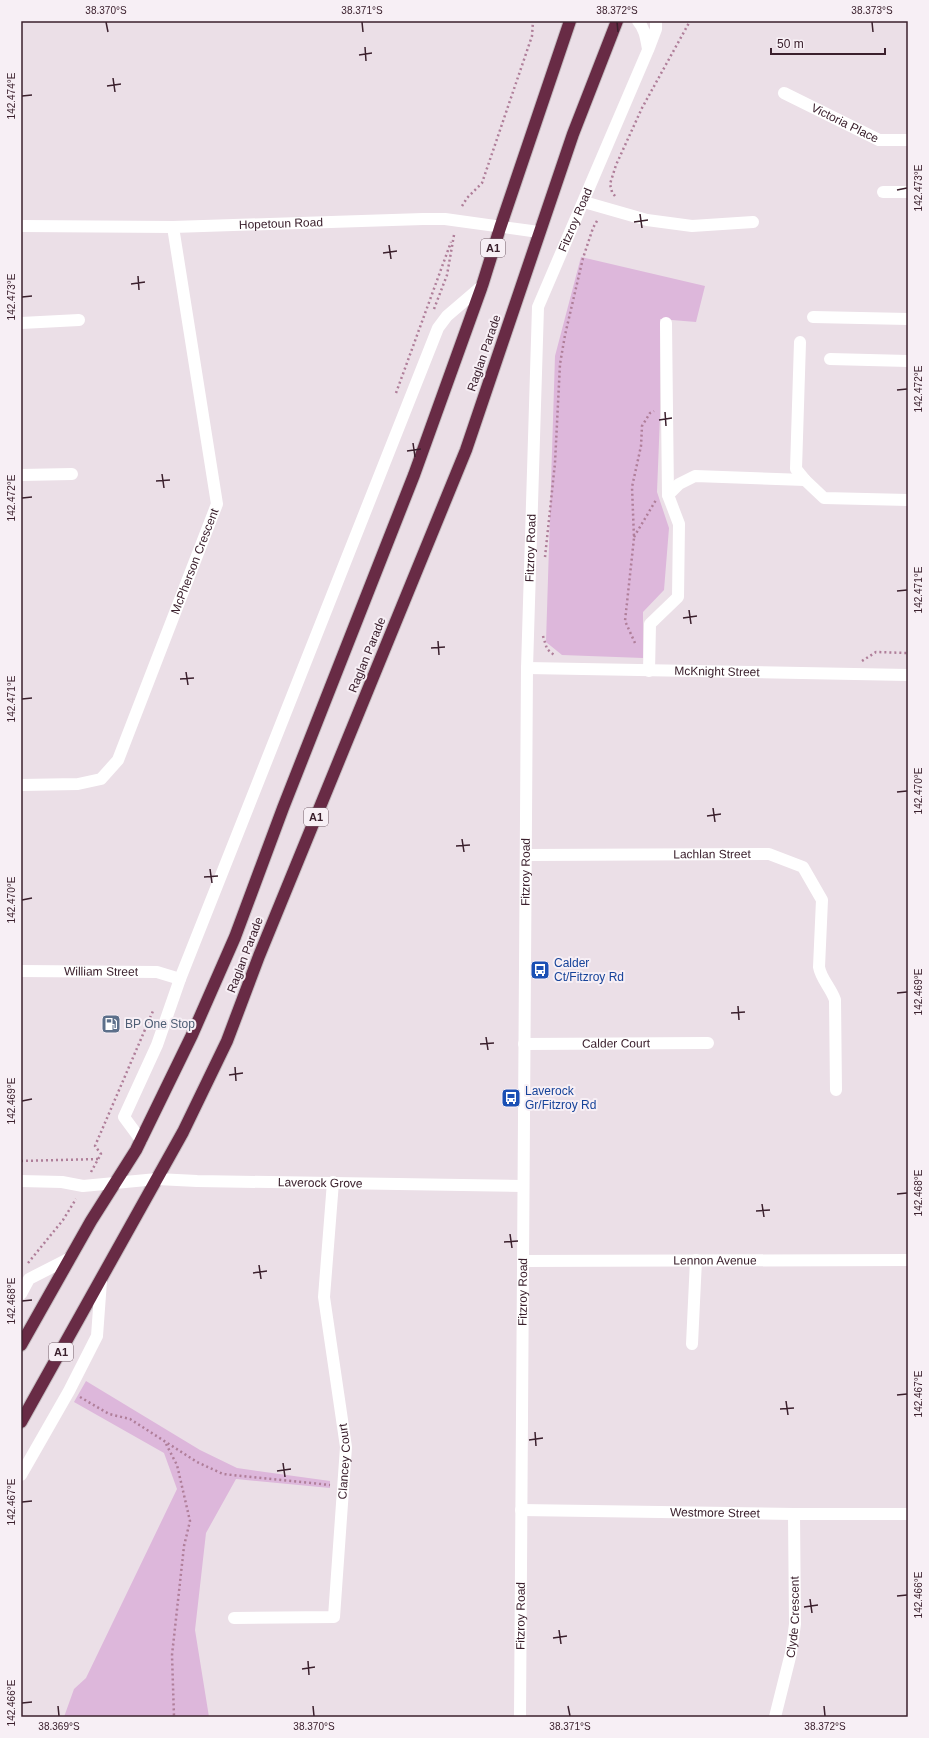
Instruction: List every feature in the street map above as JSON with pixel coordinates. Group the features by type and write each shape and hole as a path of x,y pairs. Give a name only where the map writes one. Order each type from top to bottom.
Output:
{"highway":[{"name":"Raglan Parade","path":"21,1346 70,1258 141,1140 192,1036 235,937 283,808 414,475 482,286 570,21"},
{"name":"Raglan Parade","path":"21,1422 184,1132 227,1041 259,956 463,457 573,134 617,21"}],"street":[{"path":"638,21 642,25 646,36 648,50"},
{"name":"Fitzroy Road","path":"520,1717 527,668 538,307 648,50 656,29 656,21"},
{"name":"Victoria Place","path":"784,93 879,140 908,140"},
{"path":"883,192 908,192"},
{"path":"584,202 647,220 692,226 753,222"},
{"name":"Hopetoun Road","path":"21,226 173,227 445,219 500,228 539,232"},
{"name":"McPherson Crescent","path":"21,785 78,784 101,779 118,760 217,504 173,227"},
{"path":"141,1140 124,1117 157,1045 180,979 438,328 447,316 482,286"},
{"path":"813,317 908,319"},
{"path":"21,323 79,320"},
{"path":"649,671 650,624 678,597 679,524 668,495 666,323"},
{"path":"800,342 796,469 824,498 908,500"},
{"path":"830,359 908,361"},
{"path":"21,475 72,474"},
{"path":"668,495 679,484 695,476 805,480"},
{"name":"McKnight Street","path":"527,668 908,676"},
{"name":"Lachlan Street","path":"526,855 769,854 803,867 822,900 818,956 820,972 833,992 835,1000 836,1090"},
{"name":"William Street","path":"21,971 157,972 180,979"},
{"name":"Calder Court","path":"524,1044 708,1043"},
{"name":"Laverock Grove","path":"21,1181 62,1182 83,1186 157,1179 197,1181 524,1186"},
{"name":"Clancey Court","path":"234,1618 334,1617 346,1447 324,1297 333,1182"},
{"path":"21,1294 29,1279 70,1258"},
{"path":"692,1344 696,1260"},
{"name":"Lennon Avenue","path":"523,1261 908,1260"},
{"name":"Raglan Parade","path":"21,1474 69,1391 97,1336 101,1281"},
{"name":"Westmore Street","path":"521,1510 908,1514"},
{"name":"Clyde Crescent","path":"775,1717 791,1653 795,1624 794,1514"}],"path":[{"path":"462,206 467,198 482,183 532,36 533,21"},
{"path":"545,564 554,463 560,364 565,335 584,258 593,228 599,218 609,217 616,196 612,192 610,184 616,165 642,108 690,21"},
{"path":"649,658 643,658 624,621 634,538 632,487 641,446 642,426 650,413 667,405"},
{"path":"634,538 655,500 668,495"},
{"path":"542,633 547,649 553,655 561,655"},
{"path":"857,664 876,652 908,652"},
{"path":"21,1161 99,1159"},
{"path":"26,1266 63,1220 83,1186"},
{"path":"69,1391 109,1414 130,1419 197,1462 223,1474 343,1487"},
{"path":"166,1443 177,1465 190,1521 184,1546 172,1655 174,1717"}],"shaded area":[{"path":"581,257 705,286 696,322 660,319 660,416 657,492 669,528 664,590 643,612 643,658 562,655 546,642 555,356"},
{"path":"86,1381 200,1450 237,1468 330,1481 330,1488 236,1479 206,1533 195,1630 209,1717 64,1717 74,1689 86,1678 177,1489 164,1453 74,1402"}],"place":[{"name":"Calder Ct/Fitzroy Rd","path":"540,970"},
{"name":"BP One Stop","path":"111,1024"},
{"name":"Laverock Gr/Fitzroy Rd","path":"511,1098"}]}
